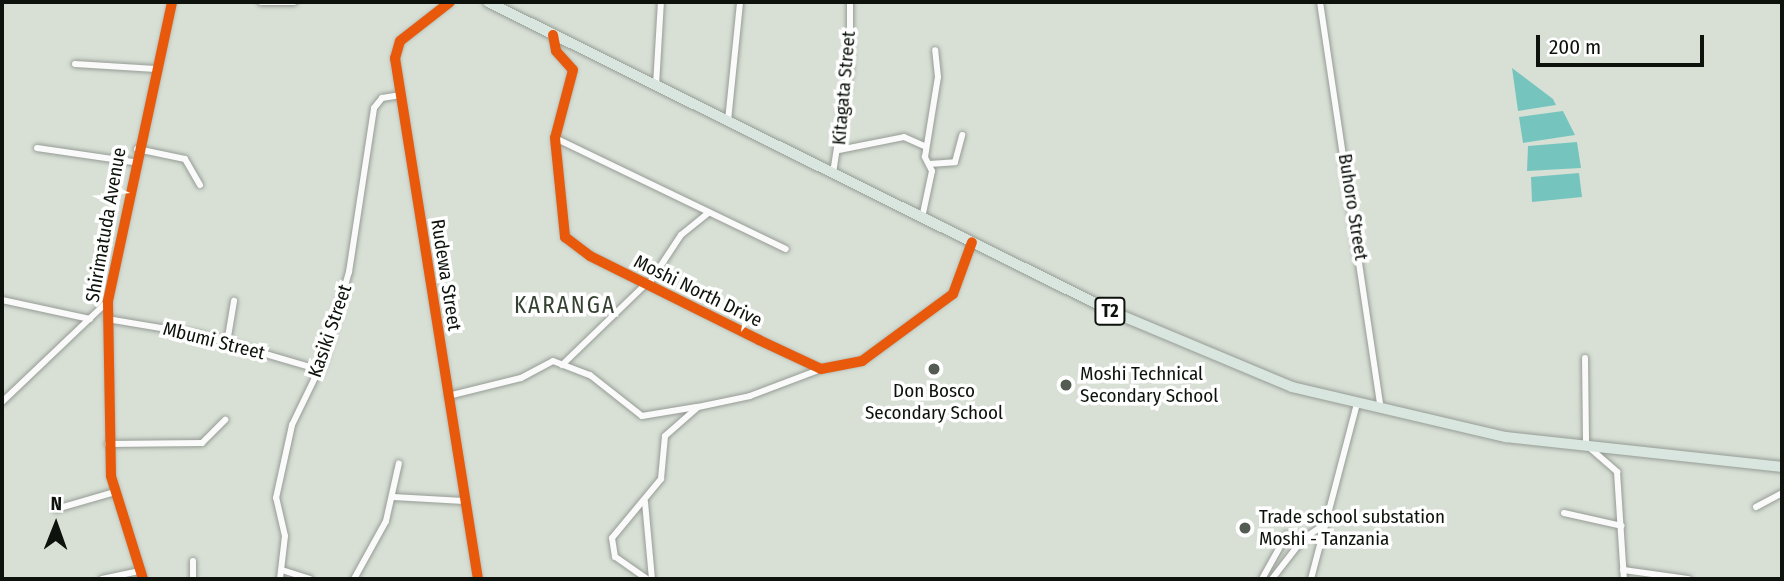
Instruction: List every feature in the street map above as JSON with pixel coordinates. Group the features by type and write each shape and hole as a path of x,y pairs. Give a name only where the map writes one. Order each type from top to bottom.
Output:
{"highway":[{"name":"T2","path":"488,2 922,218 1218,359 1356,407 1381,413 1588,449 1782,467"}],"street":[{"name":"Shirimatuda Avenue","path":"143,579 115,492 108,444 107,319 133,162 172,2"},
{"path":"261,2 294,2"},
{"name":"Rudewa Street","path":"450,2 396,48 401,95 478,579"},
{"path":"656,87 661,2"},
{"path":"728,121 740,2"},
{"name":"Kitagata Street","path":"833,173 839,150 849,2"},
{"name":"Buhoro Street","path":"1320,2 1381,413"},
{"name":"Moshi North Drive","path":"553,35 556,51 573,70 555,138 565,237 647,285 821,369"},
{"path":"922,218 929,164 926,147 938,77 935,50"},
{"path":"75,64 156,69"},
{"name":"Kasiki Street","path":"280,579 285,536 278,486 295,416 320,370 355,246 374,108 382,98 401,95"},
{"path":"929,164 955,162 962,135"},
{"path":"839,150 904,137 926,147"},
{"path":"555,138 786,249"},
{"path":"37,148 133,162"},
{"path":"137,149 185,159 201,185"},
{"path":"562,365 647,285 681,235 709,212"},
{"path":"448,396 521,378 550,362 590,375 642,416 750,396 821,369 862,361 948,299 972,242"},
{"path":"2,300 90,319"},
{"path":"227,343 234,300"},
{"path":"2,402 108,301"},
{"name":"Mbumi Street","path":"107,319 227,343 320,370"},
{"path":"1586,358 1588,449 1618,472 1624,579"},
{"path":"2,393 10,396"},
{"path":"650,579 615,557 612,547 617,530 645,502 661,479 663,438 698,407"},
{"path":"1311,579 1356,407"},
{"path":"108,444 202,443 225,419"},
{"path":"354,579 393,498 399,463"},
{"path":"56,509 115,492"},
{"path":"1756,507 1782,493"},
{"path":"393,498 464,502"},
{"path":"645,502 650,579"},
{"path":"1564,513 1622,526"},
{"path":"1272,579 1303,539 1327,523"},
{"path":"1262,579 1287,534"},
{"path":"193,561 193,579"},
{"path":"1623,569 1688,579"},
{"path":"282,570 310,579"},
{"path":"102,579 141,571"}],"water":[{"path":"1512,68 1553,99 1556,105 1518,111"},
{"path":"1563,111 1575,135 1523,143 1519,117"},
{"path":"1577,142 1581,168 1527,171 1528,146"},
{"path":"1579,173 1582,197 1532,202 1531,177"}],"cycle path":[{"path":"143,579 111,476 108,301 172,2"},
{"path":"450,2 400,41 395,58 478,579"},
{"path":"553,35 556,51 573,70 555,138 565,237 590,256 759,340 821,369 862,361 953,294 972,242"}],"place":[{"name":"Don Bosco Secondary School","path":"934,369"},
{"name":"Moshi Technical Secondary School","path":"1066,385"},
{"name":"Trade school substation Moshi - Tanzania","path":"1245,528"}],"district":[{"name":"KARANGA","path":"565,305"}]}
